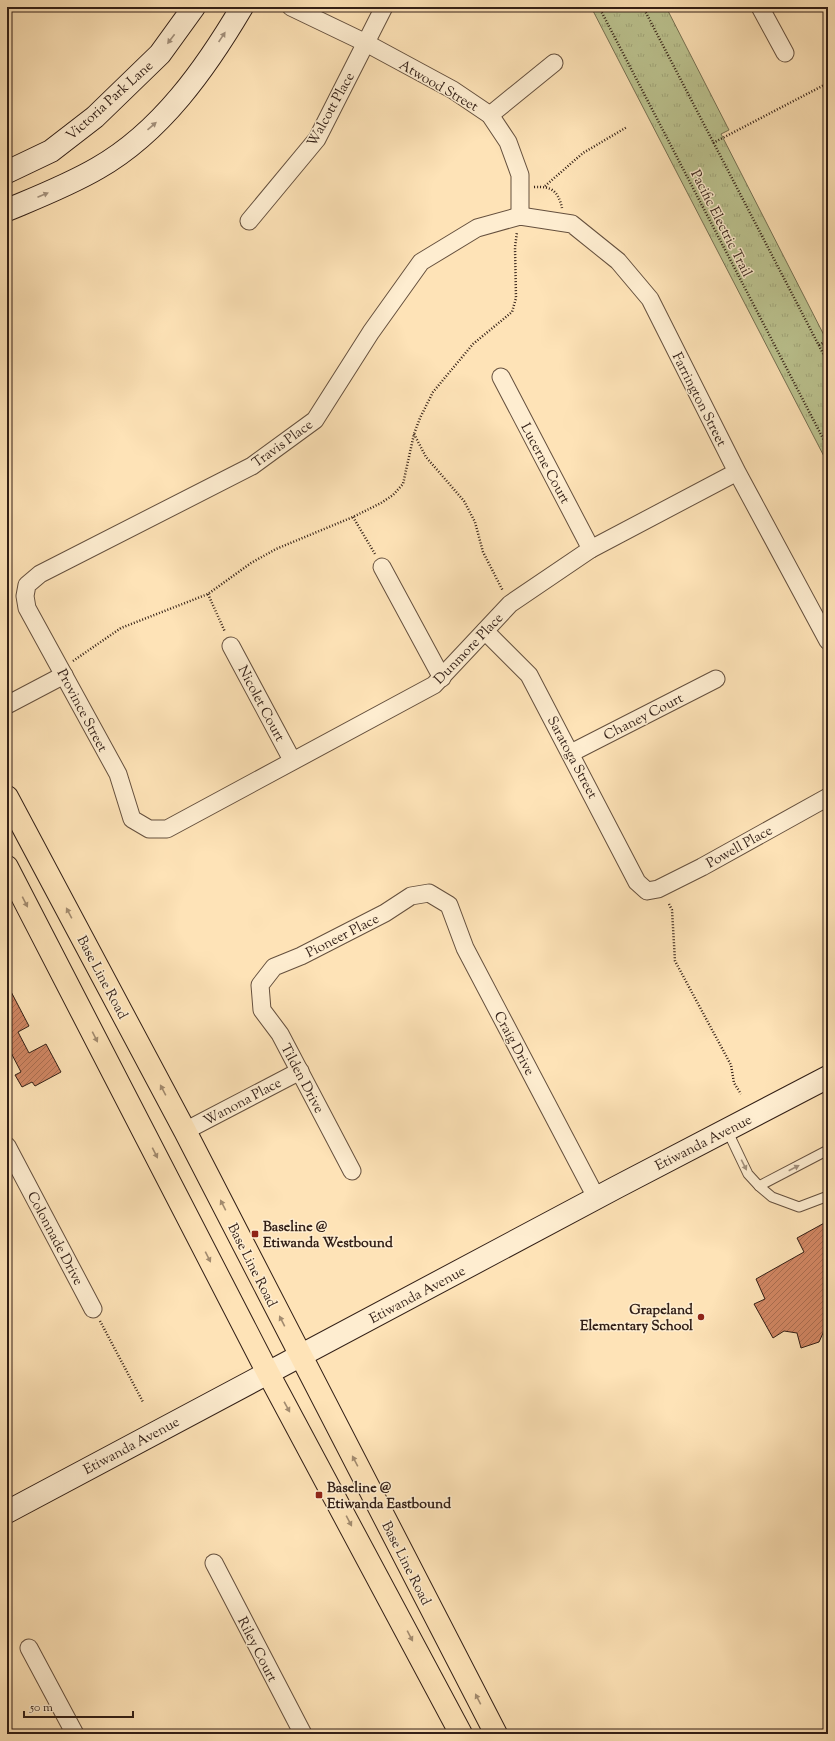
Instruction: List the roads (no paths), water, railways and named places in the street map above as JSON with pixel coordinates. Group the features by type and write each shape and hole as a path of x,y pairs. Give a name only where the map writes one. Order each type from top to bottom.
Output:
{"main road":[{"name":"Base Line Road","path":"7,797 185,1131 496,1734"},
{"path":"7,867 268,1373 462,1734"}],"street":[{"name":"Victoria Park Lane","path":"7,172 52,151 95,117 160,54 194,7"},
{"path":"7,210 69,184 99,168 125,150 161,118 194,79 242,7"},
{"name":"Atwood Street","path":"291,7 366,43 453,90 490,115 508,142 520,174 520,216"},
{"name":"Walcott Place","path":"249,221 317,139 384,7"},
{"path":"760,7 785,53"},
{"path":"490,115 554,63"},
{"name":"Farrington Street","path":"520,216 572,224 623,267 650,299 737,472 828,641"},
{"name":"Travis Place","path":"27,585 40,574 252,466 314,420 371,332 421,262 477,228 520,216"},
{"name":"Lucerne Court","path":"501,377 591,549"},
{"name":"Dunmore Place","path":"149,830 168,829 292,760 434,685 510,604 591,549 737,472"},
{"path":"382,567 442,678"},
{"name":"Province Street","path":"27,585 25,596 27,608 68,668 118,774 132,819 149,830"},
{"name":"Saratoga Street","path":"485,631 529,675 637,882 647,891"},
{"name":"Nicolet Court","path":"231,646 292,760"},
{"path":"7,705 68,668"},
{"name":"Chaney Court","path":"571,753 716,679"},
{"name":"Powell Place","path":"647,891 658,889 702,867 828,797"},
{"name":"Pioneer Place","path":"260,985 274,967 301,956 371,920 411,896 429,893"},
{"name":"Craig Drive","path":"429,893 449,905 466,948 597,1199"},
{"name":"Tilden Drive","path":"260,985 262,1010 280,1034 352,1171"},
{"name":"Wanona Place","path":"185,1131 300,1071"},
{"name":"Etiwanda Avenue","path":"7,1512 828,1077"},
{"name":"Colonnade Drive","path":"7,1146 93,1309"},
{"name":"Riley Court","path":"214,1563 303,1734"},
{"path":"29,1648 75,1734"}],"lane":[{"path":"727,1130 748,1174 772,1197 799,1207 828,1196"},
{"path":"759,1186 828,1150"}],"place":[{"name":"Baseline @ Etiwanda Westbound","path":"255,1234"},
{"name":"Grapeland Elementary School","path":"701,1317"},
{"name":"Baseline @ Etiwanda Eastbound","path":"319,1495"}]}
